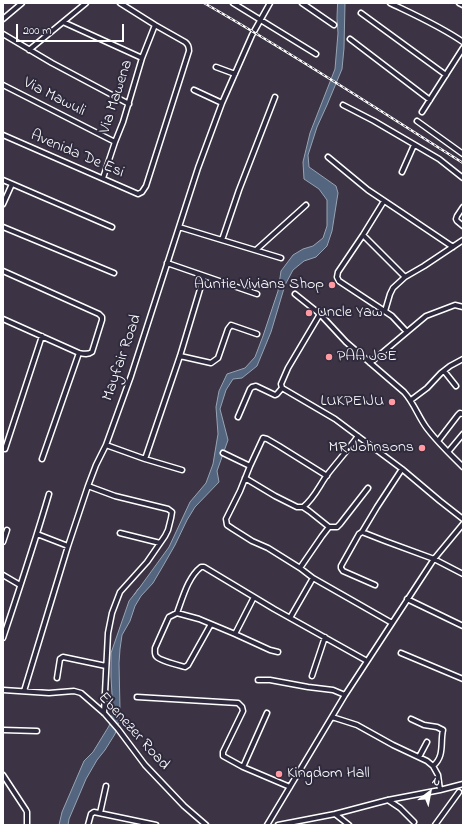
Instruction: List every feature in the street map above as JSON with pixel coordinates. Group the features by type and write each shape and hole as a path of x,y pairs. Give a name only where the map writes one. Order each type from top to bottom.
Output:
{"street":[{"path":"3,19 22,3"},
{"path":"29,50 86,3"},
{"path":"120,3 155,25"},
{"path":"233,3 316,54"},
{"name":"Mayfair Road","path":"24,691 68,546 88,486 106,444 131,376 198,168 222,103 252,35 270,3"},
{"path":"302,3 334,25"},
{"path":"390,3 429,21 463,42"},
{"path":"459,3 463,5"},
{"path":"361,13 446,75"},
{"path":"64,22 142,58"},
{"name":"Avenida De Esi","path":"3,135 138,194 142,192 146,186 189,51 185,42 155,25"},
{"name":"Via Mawena","path":"103,178 142,58 155,25"},
{"path":"3,34 29,50 128,104"},
{"path":"350,39 430,100"},
{"path":"422,112 463,48"},
{"path":"216,67 235,74"},
{"name":"Via Mawuli","path":"3,85 115,142"},
{"path":"194,90 222,103"},
{"path":"222,240 239,190 275,97"},
{"path":"343,105 374,121 439,159 463,178"},
{"path":"417,121 463,154"},
{"path":"402,172 414,145"},
{"path":"328,157 368,190 453,247"},
{"path":"3,180 112,227"},
{"path":"3,204 12,184"},
{"path":"384,201 338,272 337,277 339,281 392,316 407,332"},
{"path":"256,250 306,205"},
{"path":"463,207 456,219 463,226"},
{"path":"179,226 281,258"},
{"path":"3,227 114,273"},
{"path":"363,235 405,277"},
{"path":"385,311 390,294 405,277 463,240"},
{"path":"167,263 257,294"},
{"path":"3,271 99,314 102,317 92,352 90,354 79,353 4,319 3,325"},
{"path":"145,459 180,356 204,276"},
{"path":"296,294 320,314 346,342 404,392 411,400 425,426 463,467"},
{"path":"370,363 426,316 455,305 463,307"},
{"path":"238,417 252,387 256,386 275,395 282,388 288,368 320,314"},
{"path":"180,356 211,363 215,361 218,358 228,329 231,325 257,334"},
{"path":"5,449 42,336"},
{"path":"42,459 79,353"},
{"path":"411,400 450,366 463,359"},
{"path":"444,371 456,386"},
{"path":"282,388 335,419 402,469 463,519"},
{"path":"438,441 458,414 463,414"},
{"path":"448,452 463,434"},
{"path":"303,508 309,503 327,476 358,436"},
{"path":"327,476 279,446 263,438 226,519 227,525 252,541 268,548 313,578 392,623"},
{"path":"106,444 145,459 182,470"},
{"path":"223,454 250,466"},
{"path":"375,586 343,571 341,566 355,540 362,532 376,507 402,469"},
{"path":"245,478 275,496 309,511 329,527 337,527 368,488"},
{"path":"88,486 115,496 168,509 172,512 165,536 147,562 123,588 118,596 112,613 108,633 104,713"},
{"path":"3,638 50,494"},
{"path":"309,503 309,511"},
{"path":"267,825 345,695 407,599 434,559 463,524"},
{"path":"300,568 329,527"},
{"path":"3,542 7,530"},
{"path":"362,532 434,559 463,574"},
{"path":"120,533 160,543"},
{"path":"37,534 68,546"},
{"path":"211,624 188,665 185,667 156,657 154,653 155,648 169,617 177,613 193,574 201,567 207,568 290,618 367,661"},
{"path":"3,575 20,585"},
{"path":"290,618 313,578"},
{"path":"235,634 254,596"},
{"path":"407,599 463,626"},
{"path":"177,613 199,619 270,650 278,652"},
{"path":"312,676 325,637"},
{"path":"401,653 463,678"},
{"path":"57,678 60,660 63,658 106,666"},
{"path":"258,680 270,680 333,690 345,695"},
{"name":"Ebenezer Road","path":"3,690 49,693 78,692 104,713 146,765 184,806 206,825"},
{"path":"137,697 238,703 242,707 242,711 223,752 223,756 243,767 290,787"},
{"path":"243,767 267,713"},
{"path":"332,717 357,725 393,745 427,761 433,766 438,775 440,790"},
{"path":"411,719 424,725 437,727 443,730 441,737 441,753 439,760 433,766"},
{"path":"3,730 37,731"},
{"path":"419,757 426,742"},
{"path":"3,775 26,810 28,825"},
{"path":"278,825 335,814 388,800 463,784"},
{"path":"100,813 106,786"},
{"path":"435,825 461,793 452,787"},
{"path":"388,800 400,808 414,822"},
{"path":"88,825 91,814 94,812 156,825"},
{"path":"335,814 349,825"}],"water":[{"path":"338,3 345,3 342,69 317,127 308,155 309,167 336,186 338,193 332,231 327,246 316,257 304,261 293,270 285,285 271,332 257,366 242,378 233,379 226,390 220,409 228,440 217,471 219,482 195,507 153,583 141,596 135,606 130,621 122,635 119,663 120,710 119,721 115,734 86,779 69,819 68,825 59,825 62,812 84,761 93,752 109,726 113,712 111,653 129,601 169,547 190,502 206,483 213,464 218,434 216,407 219,391 227,374 245,368 255,357 278,291 281,271 293,255 303,249 313,246 323,238 327,226 327,200 319,189 304,179 303,162 310,133 335,69 338,33"}],"waterway":[{"path":"134,595 141,586"}],"railway":[{"path":"204,3 302,61 463,163"}],"place":[{"name":"Auntie Vivians Shop","path":"332,285"},
{"name":"Uncle Yaw","path":"309,313"},
{"name":"PAA JOE","path":"329,357"},
{"name":"LUKPEIJU","path":"392,402"},
{"name":"MR.Johnsons","path":"422,448"},
{"name":"Kingdom Hall","path":"279,774"}]}
